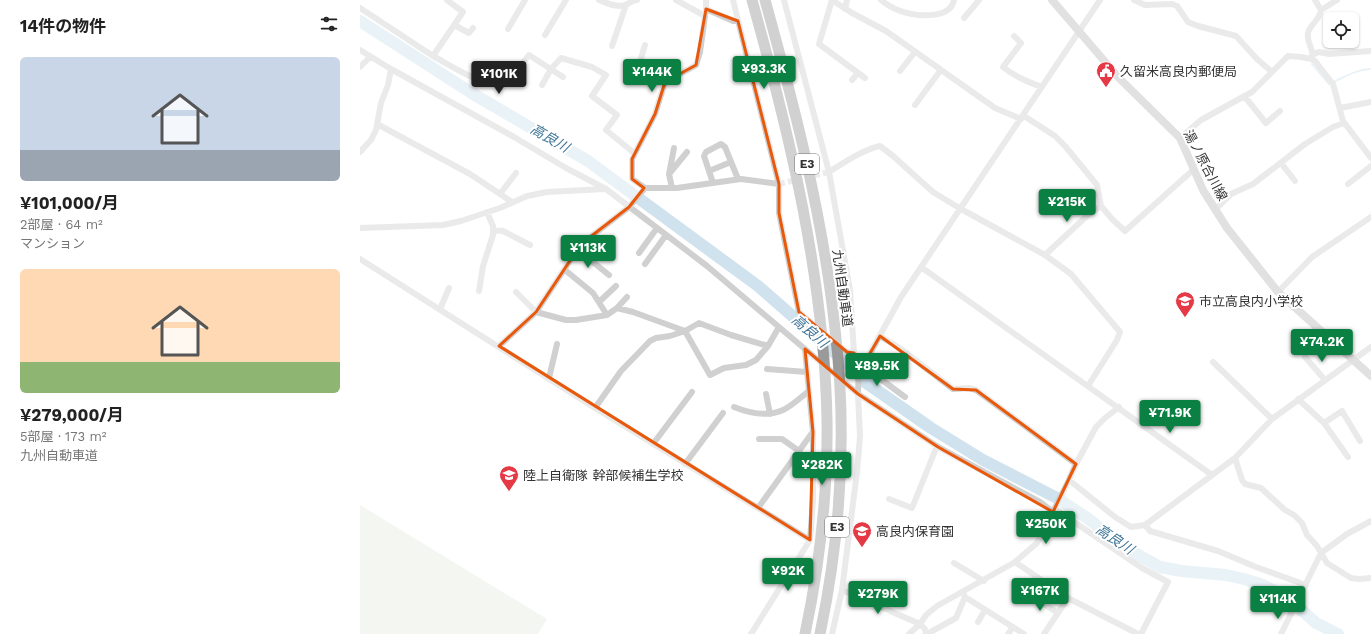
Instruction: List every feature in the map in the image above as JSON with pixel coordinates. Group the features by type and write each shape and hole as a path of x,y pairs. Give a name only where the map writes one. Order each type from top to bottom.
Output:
{"highway":[{"name":"九州自動車道","path":"752,0 795,170 814,276 823,352 827,420 826,470 822,533 813,595 805,634"},
{"name":"九州自動車道","path":"765,0 808,168 829,282 836,330 841,419 841,472 837,533 828,597 820,634"}],"main road":[{"name":"湯ノ原合川線","path":"1052,0 1119,78 1180,138 1203,190 1228,228 1278,292 1371,376"}],"street":[{"path":"433,56 463,12 447,0"},
{"path":"508,29 526,0"},
{"path":"545,35 566,0"},
{"path":"599,0 618,6 626,5"},
{"path":"612,46 626,5 632,0 637,0"},
{"path":"676,0 705,16"},
{"path":"706,0 700,52 696,65 665,82 655,114 634,153 632,159 632,179 644,190 672,188 738,179 779,184"},
{"path":"733,0 779,184 779,213 799,312 847,352 854,353"},
{"path":"784,0 829,172 850,290 854,353 859,363 905,397"},
{"path":"865,78 819,44 832,0 845,9 886,31 940,71 995,108 1023,118 1056,136 1097,185 1101,206 1112,219 1125,230 1193,170"},
{"path":"845,9 848,0"},
{"path":"885,1 897,10 909,14 937,14 947,10 953,4 954,0"},
{"path":"964,18 979,0"},
{"path":"859,363 868,357 901,297 986,169 1023,118 1100,0"},
{"path":"1134,0 1145,5 1172,4 1177,6 1188,22 1236,36 1257,59 1272,72"},
{"path":"1315,0 1321,10 1319,19 1309,31 1308,36 1313,56 1332,84 1344,123 1371,158"},
{"path":"1321,10 1338,0"},
{"path":"360,8 433,56 474,78 495,86 506,84 529,55 563,77"},
{"path":"706,9 738,22"},
{"path":"454,25 469,33 473,28"},
{"path":"1014,36 1021,43 1003,67 1010,73 1023,80 1042,87"},
{"path":"645,45 639,65 658,73 665,82"},
{"path":"360,50 566,168 606,189 631,206 707,266 858,394 937,446 1054,509 1142,568 1168,582 1141,634"},
{"path":"1180,138 1201,120 1245,97 1288,56 1301,57 1313,56 1318,52 1329,54 1371,50"},
{"path":"900,71 915,52"},
{"path":"360,67 370,57"},
{"path":"542,85 551,69 562,58 592,67 606,75 592,96 617,115 606,130 634,153"},
{"path":"360,152 371,140 376,130 381,103 388,85 391,69"},
{"path":"915,105 940,71"},
{"path":"852,80 858,73"},
{"path":"1245,97 1266,123 1280,111"},
{"path":"1340,108 1371,102"},
{"path":"1216,209 1231,194 1253,184 1305,144 1333,127 1344,123"},
{"path":"377,124 470,174 512,202"},
{"path":"713,183 704,156 706,152 721,144 725,147 738,179"},
{"path":"829,172 860,154 880,146 933,192 960,209 1045,255 1071,274 1120,332 1117,340 1088,386"},
{"path":"672,188 669,174 674,148"},
{"path":"669,174 687,152"},
{"path":"709,171 731,162"},
{"path":"1281,163 1295,181"},
{"path":"1348,184 1371,166"},
{"path":"500,194 516,173"},
{"path":"360,228 443,225 461,221 527,196 547,192 606,189"},
{"path":"499,346 536,312 581,244 631,206 644,190"},
{"path":"1045,255 1090,213 1101,206"},
{"path":"479,291 483,266 491,243 493,230 493,226 487,212"},
{"path":"1278,292 1312,257 1371,218"},
{"path":"639,253 657,228"},
{"path":"493,230 502,231 530,245"},
{"path":"645,264 666,234"},
{"path":"578,250 609,275"},
{"path":"360,259 595,408 810,540"},
{"path":"921,267 1119,407 1212,475"},
{"path":"564,270 594,293 607,315"},
{"path":"599,302 616,286"},
{"path":"440,309 449,288"},
{"path":"516,292 536,312 566,320 576,320 607,315 617,308 627,297"},
{"path":"617,308 685,331 710,375 724,368 746,365 756,360 780,328"},
{"path":"595,408 621,371 650,341 656,338 670,336 685,331 699,323 731,335 768,346"},
{"path":"880,336 901,349 953,389 969,388 976,390 1076,464"},
{"path":"548,378 557,344"},
{"path":"1069,480 1115,517 1131,527 1145,525 1235,458 1272,419 1371,347"},
{"path":"751,634 810,540 813,500 813,432 805,349"},
{"path":"1305,357 1325,380"},
{"path":"1213,362 1272,419"},
{"path":"832,634 842,590 860,436 858,394 859,363"},
{"path":"767,369 807,372"},
{"path":"734,407 744,411 770,414 785,410 809,391"},
{"path":"653,444 692,392"},
{"path":"766,394 770,414"},
{"path":"1298,399 1324,423 1348,457"},
{"path":"909,634 920,624 926,615 937,606 964,594 1015,562 1037,543 1096,427 1119,407"},
{"path":"1324,423 1342,411 1360,441"},
{"path":"685,464 723,414"},
{"path":"758,508 813,432"},
{"path":"759,439 782,439 799,451"},
{"path":"889,499 912,508 937,446"},
{"path":"1235,458 1242,480 1246,484 1261,488 1285,510 1294,515 1302,523 1303,529 1317,546 1327,563 1351,578 1371,578"},
{"path":"1281,634 1321,553 1347,534 1371,521"},
{"path":"1145,525 1150,531 1218,551 1256,567 1306,585"},
{"path":"1015,562 1068,598 1138,634"},
{"path":"954,563 984,581"},
{"path":"842,590 920,624 925,629 926,634 956,618 964,594"},
{"path":"964,594 1024,634"},
{"path":"1031,596 1058,613"},
{"path":"1044,634 1068,598"},
{"path":"978,622 986,610"},
{"path":"1008,634 1013,627"}],"highlighted area":[{"path":"706,9 738,21 779,184 779,213 799,312 847,352 854,353 862,367 880,336 953,389 976,390 1076,464 1053,512 938,447 858,394 805,349 813,432 810,540 499,346 536,312 581,244 629,207 644,188 632,179 632,159 655,114 665,82 696,65"}],"shaded area":[{"path":"360,505 547,619 538,634 360,634"}],"waterway":[{"name":"高良川","path":"360,21 473,94 588,161 758,286 852,368 865,382 931,428 983,460 1057,498 1087,518 1126,548 1160,567 1182,571 1226,575 1263,585 1289,599 1316,623 1338,634"},
{"path":"1312,64 1329,84 1355,72 1371,69"}],"tunnel":[{"path":"779,184 829,172"}],"place":[{"name":"久留米高良内郵便局","path":"1106,88"},
{"name":"市立高良内小学校","path":"1185,318"},
{"name":"陸上自衛隊 幹部候補生学校","path":"509,492"},
{"name":"高良内保育園","path":"862,548"}]}
